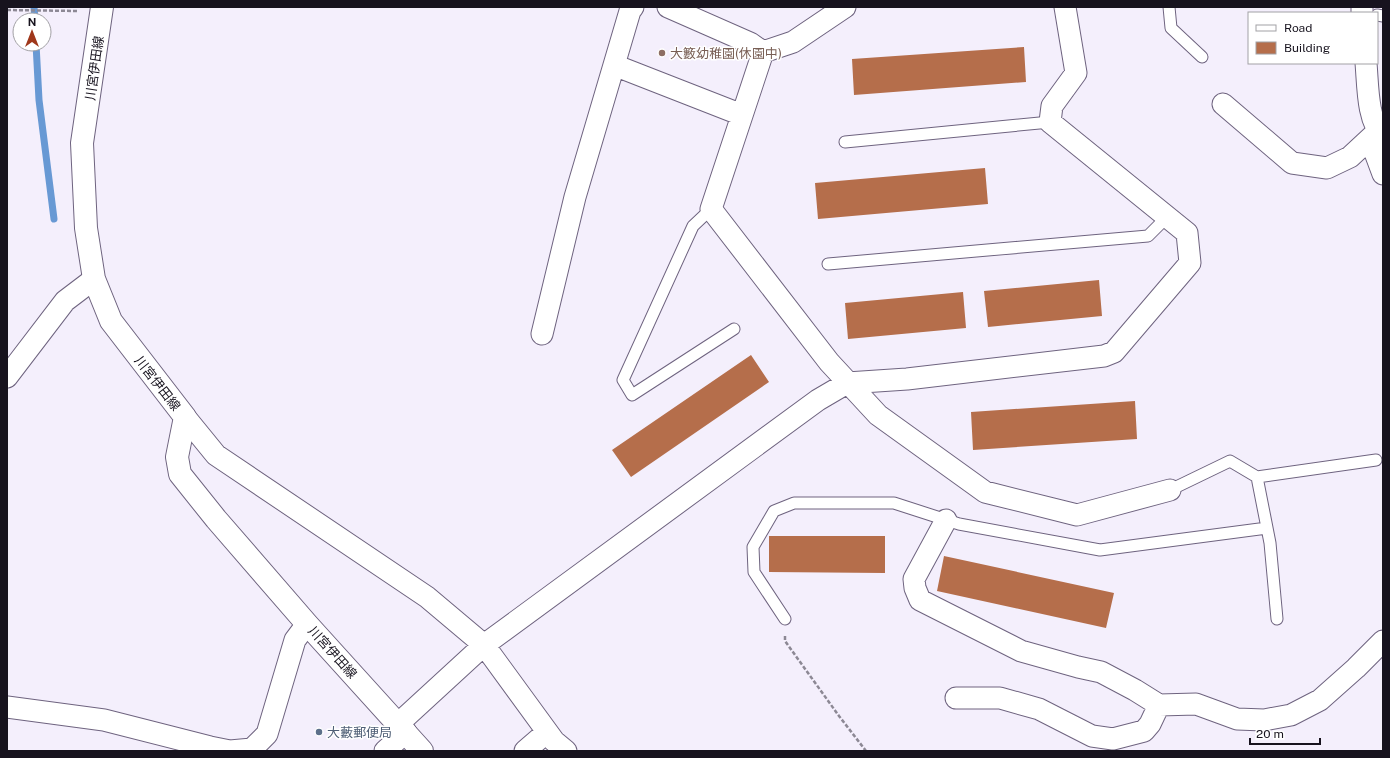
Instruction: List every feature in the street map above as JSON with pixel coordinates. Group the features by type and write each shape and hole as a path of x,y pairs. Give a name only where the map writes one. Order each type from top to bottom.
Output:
{"main road":[{"name":"川宮伊田線","path":"102,7 82,143 86,228 94,279 111,321 185,417 177,457 180,474 216,519 307,624 422,751"}],"street":[{"path":"542,334 575,197 630,11 633,7"},
{"path":"668,7 750,43 763,52"},
{"path":"763,52 793,42 845,7"},
{"path":"385,751 402,728 484,646 818,400 847,383 907,379 1104,356 1114,352 1190,262 1187,233 1050,122 1052,106 1076,73 1065,7"},
{"path":"763,52 711,209 829,362 847,383 878,415 985,492 1077,515 1170,490"},
{"path":"1366,64 1370,109 1377,136 1383,174"},
{"path":"614,65 742,115"},
{"path":"1223,104 1292,163 1327,168 1350,157 1377,136"},
{"path":"7,377 65,301 94,279"},
{"path":"185,417 216,455 427,597 484,646 554,741 566,751"},
{"path":"946,520 914,579 914,588 920,600 1021,651 1101,672 1159,705 1196,704 1237,719 1264,720 1291,715 1320,700 1356,668 1383,641"},
{"path":"7,707 104,720 230,751 252,749 267,734 295,640 307,624"},
{"path":"956,698 1000,698 1039,709 1092,736 1113,739 1144,731 1150,724 1159,705"},
{"path":"526,751 548,732"}],"lane":[{"path":"1169,7 1170,28 1202,57"},
{"path":"845,142 1050,122"},
{"path":"711,209 692,226 623,380 632,395 734,329"},
{"path":"828,264 1148,236 1167,217"},
{"path":"1170,490 1230,461 1256,478 1376,460"},
{"path":"1256,478 1270,543 1277,619"},
{"path":"785,619 754,572 753,547 774,511 794,503 894,504 959,524 1100,550 1267,528"}],"path":[{"path":"7,10 50,11"},
{"path":"785,619 785,641 866,751"}],"building":[{"path":"1024,47 1026,82 854,95 852,59"},
{"path":"985,168 988,204 818,219 815,183"},
{"path":"1099,280 1102,316 988,327 984,291"},
{"path":"963,292 966,328 848,339 845,303"},
{"path":"751,355 769,382 631,477 612,450"},
{"path":"1135,401 1137,439 973,450 971,412"},
{"path":"769,536 885,536 885,573 769,572"},
{"path":"944,556 1114,593 1106,628 937,591"}],"waterway":[{"path":"34,7 34,12"},
{"path":"36,52 39,100 54,219"}],"place":[{"name":"大籔幼稚園(休園中)","path":"662,53"},
{"name":"大藪郵便局","path":"319,732"}]}
